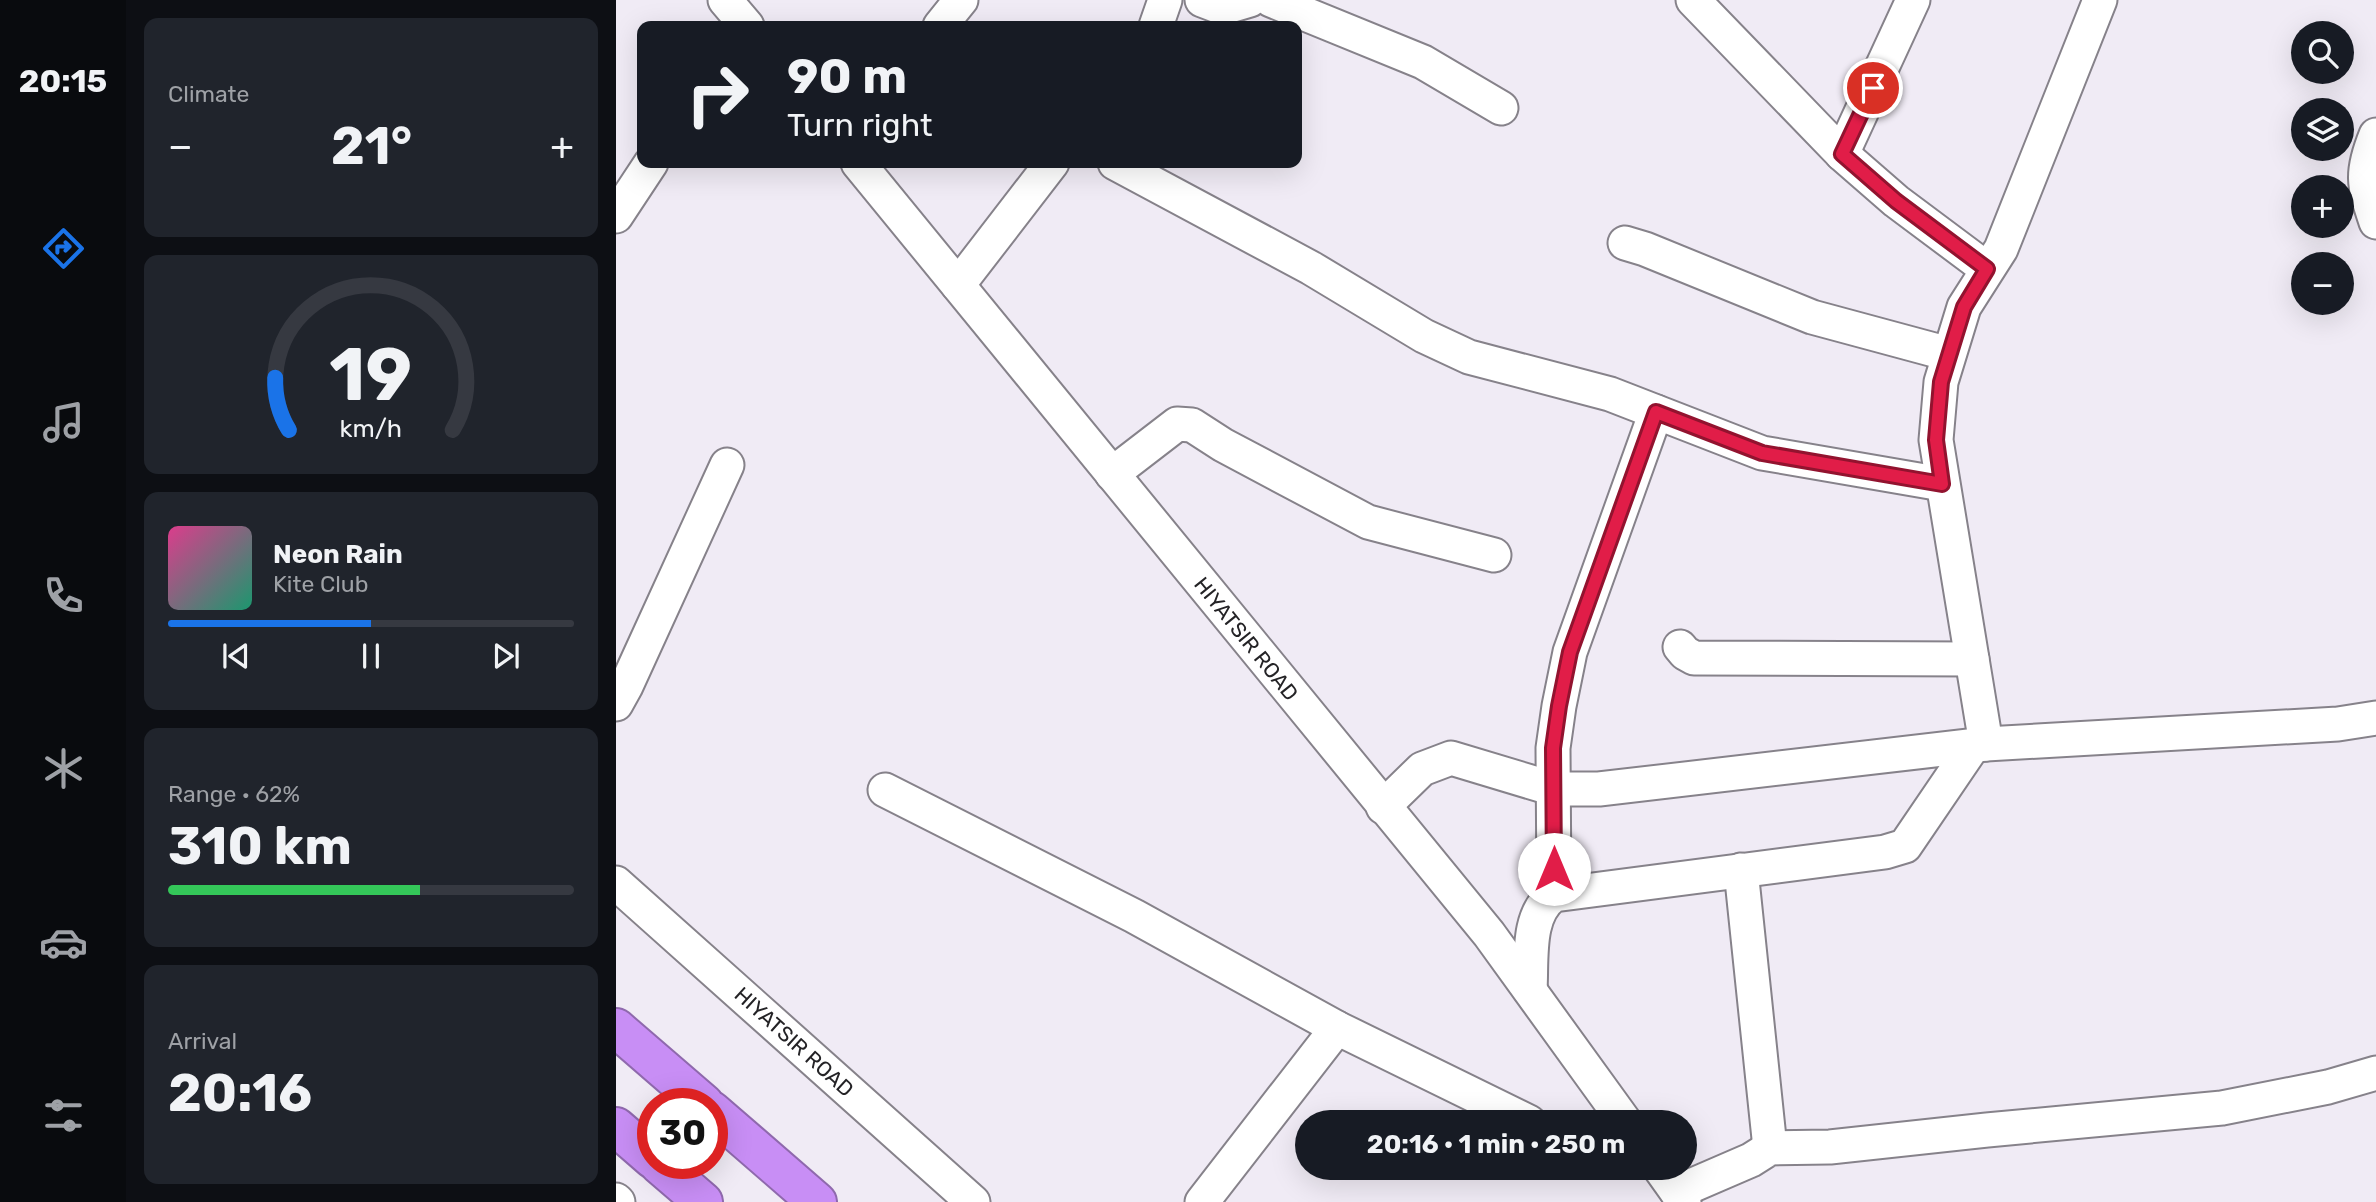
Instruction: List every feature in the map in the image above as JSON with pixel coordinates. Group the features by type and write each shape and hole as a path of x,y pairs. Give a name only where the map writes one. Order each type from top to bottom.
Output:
{"highway":[{"path":"616,1028 685,1088"},
{"path":"728,1125 817,1202"},
{"path":"616,1127 637,1145"},
{"path":"676,1179 703,1202"}],"street":[{"path":"944,21 961,0"},
{"path":"1158,21 1165,0"},
{"path":"1202,0 1223,8 1250,0"},
{"path":"1271,0 1423,62 1501,108"},
{"path":"1693,0 1842,154 1896,201 1987,269"},
{"path":"1842,154 1913,0"},
{"path":"1530,990 1536,917 1544,902 1554,895 1885,852 1905,846 1980,745 1972,659 1936,440 1941,382 1964,307 2001,248 2101,0"},
{"path":"2376,135 2367,158 2365,190 2376,222"},
{"path":"616,216 648,168"},
{"name":"HIYATSIR ROAD","path":"862,168 1489,934 1616,1110"},
{"path":"958,285 1048,168"},
{"path":"1124,168 1311,268 1439,344 1485,363 1610,394 1762,453 1942,484"},
{"path":"1625,243 1812,317 1949,354"},
{"path":"1554,895 1553,748 1570,652 1656,412"},
{"path":"1112,474 1177,424 1192,425 1223,445 1368,522 1494,555"},
{"path":"616,704 727,465"},
{"path":"1680,647 1694,658 1972,659"},
{"path":"1384,807 1422,769 1451,758 1555,789 1599,789 1980,745 2338,724 2376,718"},
{"path":"885,790 1133,916 1337,1028 1504,1110"},
{"path":"1741,870 1770,1148"},
{"name":"HIYATSIR ROAD","path":"616,883 973,1202"},
{"path":"1202,1202 1337,1028"},
{"path":"1673,1187 1751,1160 1770,1148 1830,1147 2222,1108 2328,1087 2376,1073"}],"route":[{"path":"1554,869 1553,748 1570,652 1656,412 1762,453 1942,484 1936,440 1941,382 1964,307 1987,269 1896,201 1842,154 1873,88"}]}
